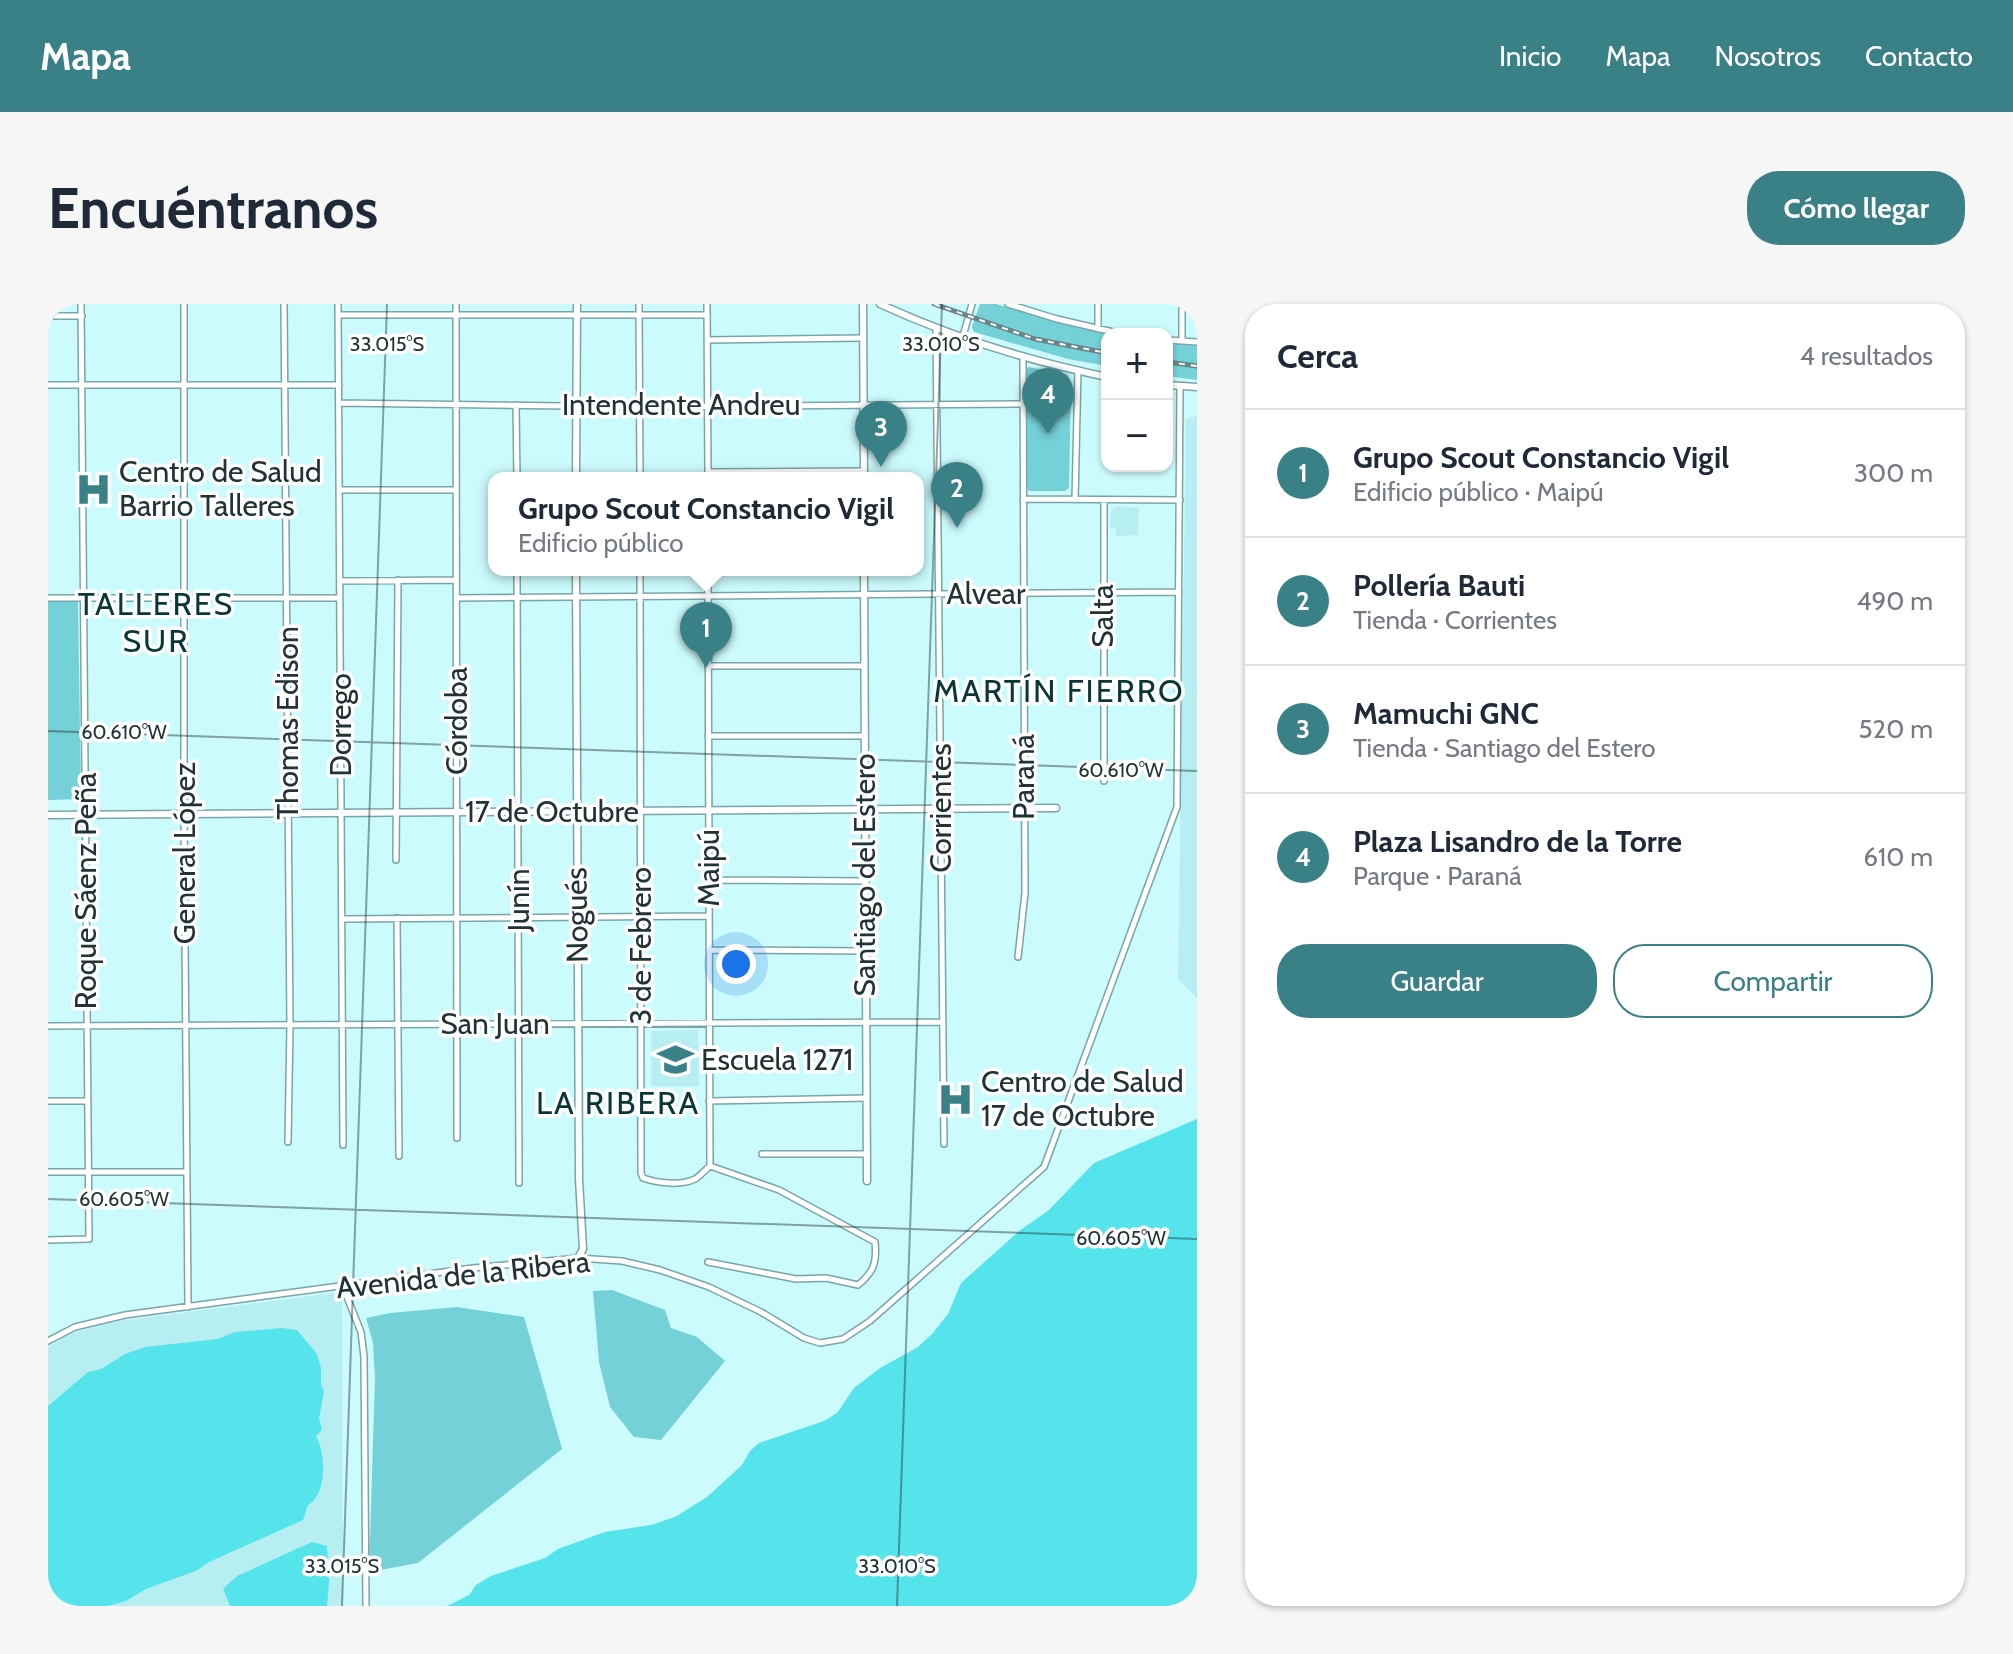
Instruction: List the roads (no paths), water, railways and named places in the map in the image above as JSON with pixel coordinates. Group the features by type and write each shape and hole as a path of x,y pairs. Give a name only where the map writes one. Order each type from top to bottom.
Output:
{"street":[{"name":"Roque Sáenz Peña","path":"48,1240 89,1239 81,304"},
{"name":"General López","path":"184,304 188,1307"},
{"name":"Thomas Edison","path":"284,304 290,1025 288,1142"},
{"name":"Dorrego","path":"338,304 343,1145"},
{"name":"Córdoba","path":"456,304 457,1138"},
{"path":"576,472 577,304"},
{"path":"639,304 640,472"},
{"path":"707,304 708,472"},
{"path":"863,304 864,472"},
{"path":"880,304 936,328 1023,356 1101,376"},
{"path":"963,336 972,304"},
{"path":"1008,304 1101,330"},
{"path":"1098,304 1098,329"},
{"path":"1182,304 1182,341"},
{"path":"338,315 707,315"},
{"path":"48,316 82,316"},
{"name":"Corrientes","path":"936,328 944,1144"},
{"path":"707,340 863,338"},
{"path":"1173,340 1197,342"},
{"name":"Paraná","path":"1018,957 1025,893 1023,356"},
{"path":"1075,500 1078,370"},
{"path":"48,385 339,385"},
{"path":"1173,386 1197,387"},
{"path":"1180,387 1180,592"},
{"name":"Intendente Andreu","path":"339,403 640,407 937,402 1023,404"},
{"path":"516,405 517,472"},
{"path":"340,490 456,490"},
{"path":"1023,499 1180,500"},
{"name":"Salta","path":"1104,500 1104,781"},
{"name":"Junín","path":"517,576 519,1183"},
{"name":"Nogués","path":"576,576 579,1179 583,1249 578,1258"},
{"name":"3 de Febrero","path":"640,576 643,1178 660,1182 690,1181 710,1166"},
{"name":"Maipú","path":"708,576 710,1166"},
{"name":"Santiago del Estero","path":"864,576 867,1181"},
{"path":"396,860 398,580"},
{"path":"340,581 456,580"},
{"name":"Alvear","path":"457,598 1180,592"},
{"name":"Avenida de la Ribera","path":"48,1341 75,1327 125,1315 473,1268 578,1258 622,1261 660,1270 709,1287 761,1312 804,1338 820,1343 843,1339 870,1321 1044,1167 1177,807 1180,592"},
{"path":"48,598 340,598"},
{"path":"708,666 864,666"},
{"path":"708,736 865,736"},
{"name":"17 de Octubre","path":"48,815 1056,808"},
{"path":"709,880 865,881"},
{"path":"343,919 709,916"},
{"path":"397,918 399,1156"},
{"path":"709,950 866,951"},
{"name":"San Juan","path":"48,1026 942,1022"},
{"path":"709,1101 867,1098"},
{"path":"48,1101 88,1101"},
{"path":"762,1154 867,1154"},
{"path":"708,1262 796,1279 826,1278 858,1285 872,1274 877,1258 875,1242 779,1190 710,1166"},
{"path":"48,1172 186,1172"},
{"path":"343,1287 361,1332 364,1357 366,1606"}],"railway":[{"path":"934,304 1035,339 1101,352"},
{"path":"1173,363 1197,366"}],"place":[{"name":"Plaza Lisandro de la Torre","path":"1048,434"},
{"name":"Mamuchi GNC","path":"881,467"},
{"name":"Centro de Salud Barrio Talleres","path":"93,489"},
{"name":"Pollería Bauti","path":"957,528"},
{"name":"Grupo Scout Constancio Vigil","path":"706,668"},
{"name":"Escuela 1271","path":"675,1060"},
{"name":"Centro de Salud 17 de Octubre","path":"955,1099"}],"district":[{"name":"TALLERES SUR","path":"156,622"},
{"name":"MARTÍN FIERRO","path":"1059,691"},
{"name":"LA RIBERA","path":"618,1103"}]}
